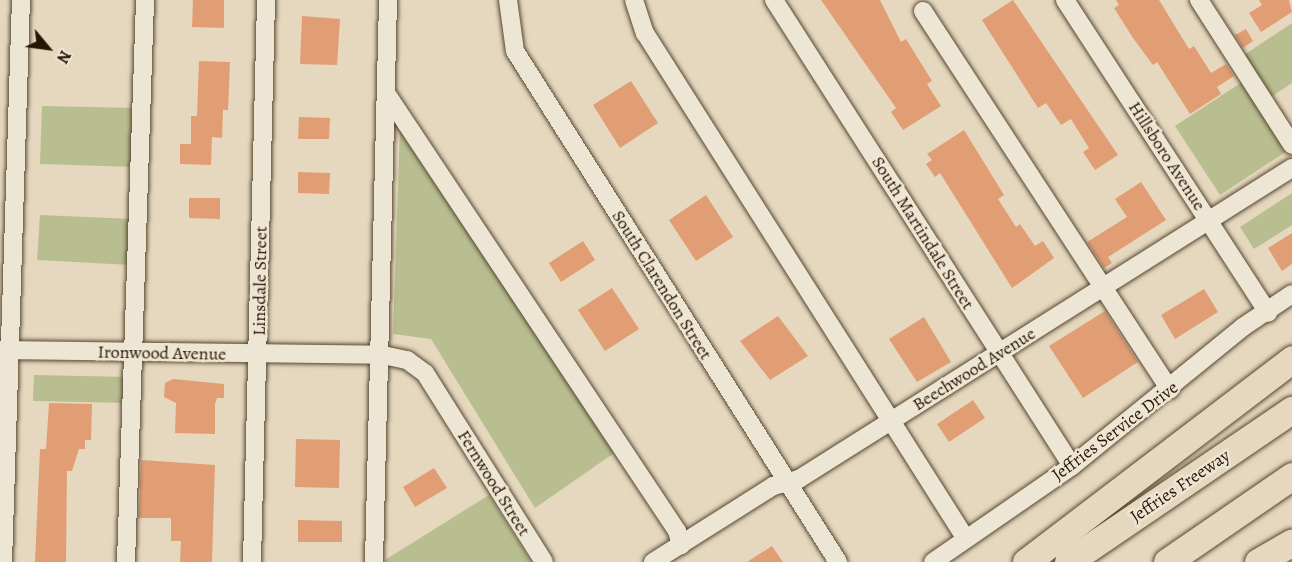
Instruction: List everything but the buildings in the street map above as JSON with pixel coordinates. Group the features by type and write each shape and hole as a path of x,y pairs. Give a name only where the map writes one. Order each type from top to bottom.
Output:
{"highway":[{"path":"1026,562 1292,359"},
{"name":"Jeffries Freeway","path":"1068,562 1292,410"},
{"path":"1167,562 1292,476"},
{"path":"1258,562 1292,542"}],"street":[{"path":"3,562 5,350 21,0"},
{"path":"126,562 145,0"},
{"name":"Linsdale Street","path":"252,562 266,0"},
{"path":"374,562 381,356 388,0"},
{"name":"South Clarendon Street","path":"508,0 515,51 838,562"},
{"path":"634,0 645,33 966,539"},
{"name":"South Martindale Street","path":"774,0 1072,466"},
{"name":"Hillsboro Avenue","path":"1065,0 1268,313"},
{"path":"1199,0 1292,145"},
{"path":"923,11 1170,390"},
{"path":"386,93 677,531 681,545"},
{"name":"Beechwood Avenue","path":"653,562 773,486 799,480 1292,168"},
{"name":"Jeffries Service Drive","path":"933,562 1072,466 1170,390 1243,327 1268,313 1292,294"},
{"name":"Ironwood Avenue","path":"5,350 381,356 420,366 445,404"},
{"name":"Fernwood Street","path":"445,404 544,562"}],"green space":[{"path":"1292,23 1292,83 1271,97 1244,55"},
{"path":"1242,82 1287,151 1220,195 1175,126"},
{"path":"42,106 137,108 135,167 40,164"},
{"path":"400,129 617,451 535,508 431,339 393,334"},
{"path":"1292,193 1292,225 1254,249 1240,227"},
{"path":"40,215 133,219 131,265 37,260"},
{"path":"34,375 129,377 128,403 33,401"},
{"path":"489,495 531,562 385,562 385,560"}]}
